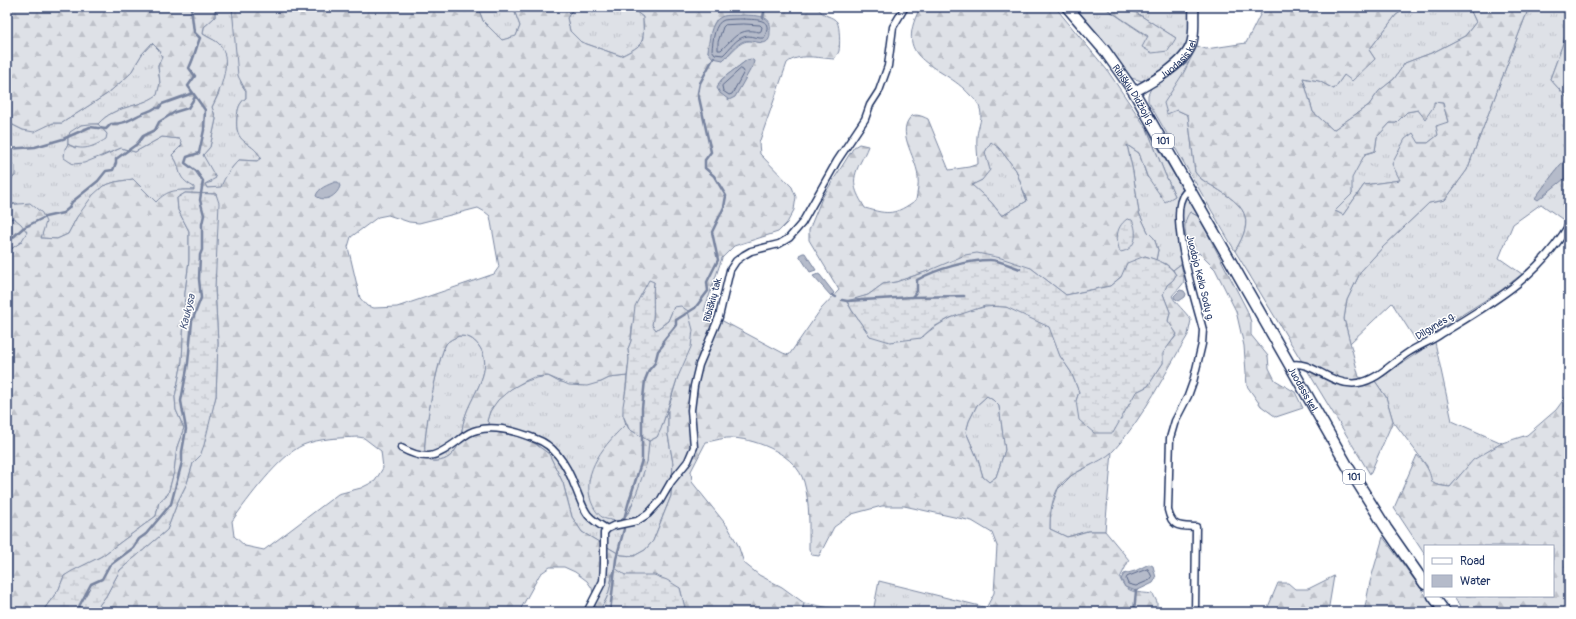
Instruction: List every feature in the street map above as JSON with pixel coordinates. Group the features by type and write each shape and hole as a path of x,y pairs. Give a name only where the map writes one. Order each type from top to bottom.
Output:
{"main road":[{"name":"Ribiškių Didžioji g.","path":"1067,7 1105,51 1134,92 1191,190"},
{"name":"Juodasis kel.","path":"1191,190 1352,474 1386,528 1424,583"},
{"path":"1434,597 1445,612"}],"street":[{"name":"Ribiškių tak.","path":"607,529 613,526 637,521 648,514 660,501 671,482 688,461 694,447 691,410 699,365 719,317 730,270 736,261 751,251 779,244 789,238 802,223 837,161 865,119 870,105 879,91 888,66 893,27 905,7"},
{"name":"Juodasis kel.","path":"1134,92 1168,70 1185,56 1192,42 1194,7"},
{"name":"Juodojo Kelio Sodų g.","path":"1191,190 1185,193 1181,202 1179,220 1180,238 1204,330 1198,365 1193,382 1188,396 1175,421 1170,438 1168,510 1170,518 1175,524 1179,526 1196,527 1196,612"},
{"name":"Dilgynės g.","path":"1290,365 1297,363 1304,364 1331,379 1344,382 1356,383 1375,377 1410,352 1510,291 1526,278 1549,254 1569,225"},
{"path":"402,448 416,455 427,457 439,454 476,430 487,428 511,431 536,438 548,445 558,455 574,484 587,514 595,523 607,529 603,537 604,564 602,581 587,612"}],"green space":[{"path":"7,7 215,7 215,17 204,27 203,34 217,42 222,48 225,56 225,64 222,83 212,107 216,119 210,147 203,155 216,178 205,184 207,188 221,187 228,172 239,160 257,161 261,158 238,133 238,109 240,104 246,98 246,91 238,76 232,7 475,7 480,13 483,21 502,40 516,36 520,26 513,7 574,7 567,18 570,31 581,42 621,56 639,46 643,38 643,17 630,7 817,7 822,13 833,18 837,22 840,36 839,52 834,59 803,57 787,63 759,143 760,154 792,187 796,197 794,210 787,223 778,232 734,246 722,258 704,311 789,355 821,309 839,290 809,240 809,230 822,198 854,147 859,144 868,146 855,176 856,191 865,208 880,212 892,212 903,209 916,200 918,183 917,171 905,132 909,119 915,115 928,119 949,170 978,164 977,139 981,114 980,110 977,102 959,84 934,68 916,52 912,41 913,27 920,8 1055,7 1107,70 1147,129 1175,196 1165,202 1147,176 1139,153 1127,145 1133,172 1139,213 1148,232 1154,238 1158,250 1156,260 1145,256 1110,286 1066,295 1031,268 928,271 896,282 883,284 868,295 847,302 870,336 921,338 929,331 949,319 971,310 994,306 1010,308 1050,327 1060,356 1071,372 1079,392 1076,401 1127,407 1136,392 1148,386 1163,363 1162,353 1177,335 1168,321 1170,312 1163,294 1167,285 1176,275 1173,270 1181,264 1184,281 1172,296 1191,320 1188,335 1145,409 1114,450 1062,483 1053,500 1050,519 1050,529 1067,537 1088,531 1105,531 1129,560 1120,578 1123,583 1129,590 1153,594 1157,602 1157,612 984,612 994,593 997,546 992,533 972,521 904,506 882,506 852,514 834,527 819,556 812,555 809,549 809,515 807,498 804,482 800,472 785,457 765,446 743,439 730,438 706,442 691,471 692,482 728,527 738,545 744,563 759,575 782,587 804,603 802,612 686,612 680,588 638,576 612,574 609,591 602,606 604,612 596,612 592,588 587,581 575,572 564,567 550,567 540,574 519,612 94,612 106,596 120,570 167,530 178,501 187,483 193,463 200,456 216,396 218,343 215,288 216,194 185,193 177,198 178,210 189,231 189,260 185,293 182,362 175,397 176,410 184,428 177,447 174,472 168,494 159,502 156,516 102,556 64,576 59,589 42,612 7,612 7,254 21,242 15,218 7,220 7,205 30,203 42,213 46,222 41,238 57,239 68,234 77,217 93,195 103,186 133,179 156,202 169,192 178,190 194,190 194,187 183,179 178,164 172,155 182,145 180,139 162,137 135,152 121,148 84,163 73,164 64,158 65,149 68,144 75,148 107,134 98,124 112,113 142,103 157,95 160,83 158,66 162,57 159,50 152,43 142,54 130,74 107,94 62,123 53,123 34,132 23,130 7,122","holes":["716,20 762,43 755,41 744,42 736,47 723,60 708,52 713,26","747,60 753,65 748,72 718,84 722,79","991,142 999,148 1016,170 1027,201 1002,216 991,202 972,185 982,180 990,170 985,152","478,208 490,216 499,267 494,274 397,307 374,308 367,306 360,298 348,247 351,237 378,217 388,215 409,222 419,223","654,282 652,325 656,330 668,321 674,307 677,379 668,410 668,435 673,463 671,496 653,541 645,550 634,556 621,555 582,532 572,517 563,483 549,454 534,443 516,436 496,432 487,421 490,411 498,400 511,389 534,377 548,376 569,385 587,386 609,378 627,376 629,359 628,349 631,341 632,326","459,336 468,337 477,343 483,354 485,363 484,372 466,414 457,448 452,455 446,459 440,461 430,461 425,453 425,445 431,398 439,364 446,344 450,340","987,396 999,406 1005,450 996,477 989,482 983,477 978,460 966,432 969,421 977,405","364,438 381,451 383,468 375,481 361,488 338,494 264,550 245,546 234,536 232,521 264,479 284,458 303,445 323,440"]},
{"path":"215,7 232,7 241,84 246,91 246,98 240,104 238,109 238,133 261,158 258,161 239,160 228,173 221,188 207,188 205,184 212,182 203,155 210,147 216,119 212,107 219,93 217,42 203,34 204,27 215,17"},
{"path":"475,7 513,7 520,26 516,37 502,40 483,21 480,13"},
{"path":"574,7 630,7 643,17 643,38 639,46 621,56 581,42 570,31 567,18"},
{"path":"1074,7 1104,7 1148,37 1176,38 1127,7 1189,7 1188,41 1181,54 1169,65 1142,81 1131,78 1107,45"},
{"path":"1104,7 1127,7 1176,38 1168,51 1152,53 1142,47 1148,36"},
{"path":"1264,7 1408,7 1396,15 1369,50 1375,59 1352,81 1344,75 1334,89 1319,81 1303,78 1313,112 1333,130 1369,105 1379,91 1394,79 1405,63 1434,52 1465,36 1476,22 1469,7 1529,7 1467,170 1445,200 1429,203 1383,247 1361,271 1347,300 1344,319 1359,377 1375,381 1386,397 1393,421 1370,474 1235,251 1245,229 1246,221 1244,213 1233,200 1204,181 1195,172 1188,115 1177,110 1167,114 1164,103 1184,72 1197,46 1206,49 1246,43","holes":["1434,102 1443,103 1448,122 1436,126 1438,135 1428,143 1419,143 1413,133 1405,139 1392,164 1400,180 1364,185 1343,215 1335,211 1352,194 1352,178 1365,154 1375,151 1377,137 1390,123 1396,123 1407,112 1418,110 1425,119 1434,106"]},
{"path":"1408,7 1469,7 1476,22 1465,36 1434,52 1405,63 1394,79 1379,91 1369,105 1333,130 1313,112 1303,78 1319,81 1334,89 1344,75 1375,59 1369,50 1396,15"},
{"path":"1529,7 1569,7 1569,27 1550,79 1569,100 1569,224 1541,204 1513,224 1499,258 1522,274 1500,291 1433,333 1452,421 1502,443 1473,461 1450,487 1436,485 1430,481 1427,466 1393,421 1386,397 1375,381 1422,350 1392,303 1350,343 1344,319 1347,300 1361,271 1383,247 1429,203 1445,200 1467,170"},
{"path":"1569,27 1569,100 1550,79"},
{"path":"152,43 159,50 162,57 158,66 160,83 158,95 143,103 112,113 98,124 81,125 68,138 68,144 65,149 101,157 121,148 135,152 162,137 180,139 182,145 172,155 178,164 181,176 195,187 194,190 182,190 156,202 133,179 115,182 103,186 77,217 68,234 57,239 41,238 43,230 17,203 7,205 7,182 15,176 9,159 7,159 7,122 23,130 53,123 62,123 107,94 130,74 142,54"},
{"path":"1189,62 1184,72 1177,110 1188,115 1195,172 1203,181 1233,200 1244,213 1246,221 1245,229 1235,251 1148,101 1148,95 1151,88"},
{"path":"1434,102 1443,103 1448,122 1438,135 1428,143 1419,143 1401,180 1364,185 1343,215 1335,211 1352,194 1351,178 1365,154 1375,151 1377,137 1390,123 1396,123 1407,112 1418,110 1425,118"},
{"path":"98,124 107,134 106,139 87,148 78,148 68,144 70,132 81,125"},
{"path":"1147,129 1199,217 1190,212 1185,234 1192,255 1173,270 1166,264 1156,260 1158,250 1154,238 1148,232 1139,213 1133,172 1127,145 1139,153 1147,177 1175,196"},
{"path":"991,141 999,148 1016,170 1027,201 1002,216 991,202 971,185 982,180 985,152"},
{"path":"7,159 15,166 15,176 7,182"},
{"path":"185,193 216,194 219,203 215,288 218,343 216,396 204,445 200,456 193,463 187,483 178,501 167,530 120,570 106,596 94,612 42,612 59,589 64,576 102,556 156,516 159,502 168,494 174,472 177,447 184,428 176,410 175,397 182,362 185,293 189,260 189,231 178,210 177,198"},
{"path":"1190,212 1199,217 1247,310 1251,322 1251,335 1268,356 1269,368 1275,380 1295,392 1303,408 1276,417 1261,406 1247,386 1244,346 1236,311 1215,269 1199,253 1192,255 1185,233 1185,222"},
{"path":"14,218 27,232 21,242 7,254 7,220"},
{"path":"1127,219 1132,220 1134,225 1135,240 1130,248 1126,251 1120,252 1117,238 1118,230"},
{"path":"977,253 1001,258 1031,268 1066,295 1110,286 1121,277 1127,263 1145,256 1162,262 1173,271 1176,275 1167,285 1163,294 1170,312 1168,321 1177,334 1163,353 1163,363 1148,386 1136,392 1113,433 1094,433 1079,420 1076,401 1079,392 1071,372 1060,356 1049,327 1006,307 985,306 950,318 932,328 921,338 890,342 870,336 847,301 868,295 883,284 896,282 928,271 965,255"},
{"path":"649,280 654,282 652,325 656,330 668,321 674,307 681,306 688,311 693,330 691,347 677,379 661,429 657,437 649,441 629,429 623,415 623,406 629,359 628,349 631,341 635,306"},
{"path":"459,336 470,338 479,346 485,363 484,372 466,414 457,448 452,455 446,459 440,461 430,461 425,453 425,445 428,416 435,380 446,344 450,340"},
{"path":"548,376 559,382 601,382 609,378 627,376 623,415 626,424 603,450 589,481 611,520 619,521 630,511 647,461 649,441 657,437 668,410 668,435 673,463 671,496 653,541 645,550 634,556 621,555 582,532 572,517 563,483 549,454 534,443 516,436 496,432 487,421 490,411 495,403 510,390 528,380"},
{"path":"1569,389 1569,612 1464,612 1454,597 1554,597 1554,545 1424,545 1424,553 1394,508 1417,455 1429,471 1434,483 1437,485 1450,487 1473,460 1502,443 1527,435 1556,410 1567,395"},
{"path":"987,396 999,406 1005,450 996,477 989,482 983,477 978,460 966,432 969,421 977,405"},
{"path":"626,424 629,429 649,441 647,462 630,508 621,520 615,521 603,518 595,509 591,501 589,479 597,458"},
{"path":"1112,452 1105,531 1087,531 1067,537 1050,529 1050,511 1058,489 1072,475"},
{"path":"1383,537 1424,593 1424,597 1427,597 1438,612 1364,612 1370,582"},
{"path":"615,568 625,575 654,575 667,580 680,588 686,612 604,612 602,606 609,592"},
{"path":"1334,576 1328,612 1266,612 1278,583 1288,583 1295,589 1308,589"},
{"path":"879,581 988,608 984,612 873,612"},
{"path":"804,603 851,612 802,612"}],"water":[{"path":"744,15 763,17 769,21 770,36 768,40 764,43 744,41 741,42 723,60 713,58 708,52 714,23 717,19 723,16"},
{"path":"751,59 754,61 753,65 735,97 729,100 720,93 717,88 722,79 747,60"},
{"path":"1569,157 1569,175 1538,200 1535,198 1560,165"},
{"path":"338,182 340,186 336,193 327,199 316,196 321,189"},
{"path":"805,253 816,270 810,272 799,255"},
{"path":"818,274 834,293 831,296 813,276"},
{"path":"1180,290 1184,291 1186,294 1185,297 1179,301 1174,298 1174,296"},
{"path":"1149,564 1153,566 1156,578 1153,583 1136,591 1125,587 1121,579 1124,574 1135,571"}],"waterway":[{"name":"Kaukysa","path":"76,612 91,584 102,579 109,566 133,548 139,539 146,534 171,504 182,462 182,452 186,429 181,401 188,363 192,321 201,298 199,279 200,255 202,250 202,224 204,215 200,200 203,181 196,171 185,163 187,157 199,153 204,130 205,110 188,86 195,76 189,68 200,38 194,32 191,7"},
{"path":"452,7 457,10 466,11"},
{"path":"763,18 765,7"},
{"path":"624,519 642,460 642,408 645,380 649,370 655,363 658,351 663,345 663,341 676,325 676,320 695,308 708,291 707,282 718,260 712,232 724,207 726,196 714,176 705,168 705,160 711,152 698,93 700,83 714,57"},
{"path":"7,149 35,147 63,139 90,127 106,129 111,124 126,122 155,108 159,108 162,104 193,93"},
{"path":"7,243 23,228 45,217 63,213 69,208 72,202 98,181 106,171 113,170 116,159 137,144 143,136 155,130 159,122 175,112 188,108 195,97"},
{"path":"912,297 917,291 917,280 933,272 953,266 982,260 994,260 1020,269"},
{"path":"832,295 836,297"},
{"path":"842,300 964,296"},
{"path":"610,612 616,559 624,529"},
{"path":"1134,612 1136,591"}]}
